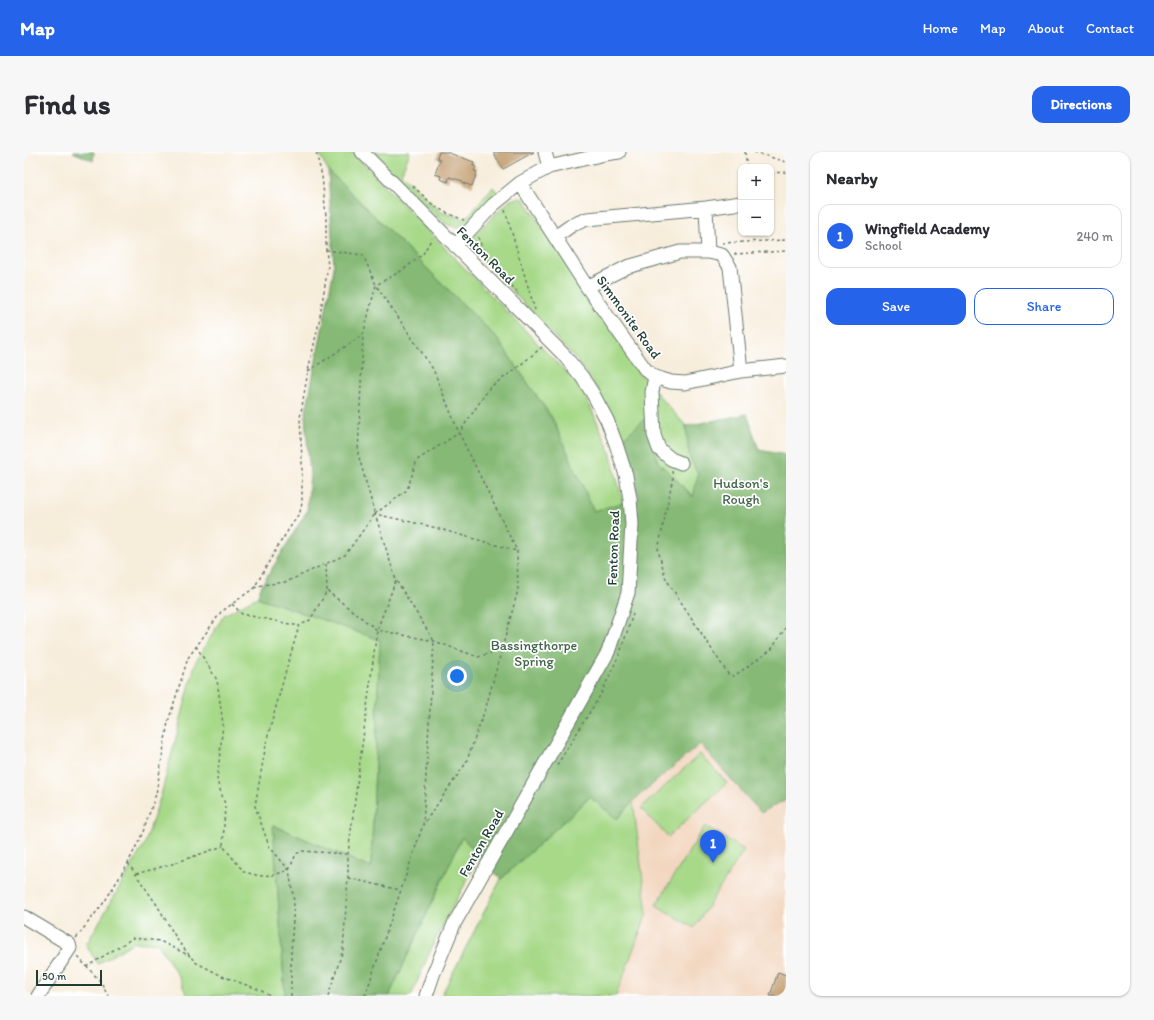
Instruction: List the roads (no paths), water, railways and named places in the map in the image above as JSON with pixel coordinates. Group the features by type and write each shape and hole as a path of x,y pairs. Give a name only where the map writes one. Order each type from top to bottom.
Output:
{"street":[{"name":"Fenton Road","path":"362,152 548,341 563,354 577,371 593,394 607,420 616,444 626,475 632,524 628,593 608,652 454,924 426,996"},
{"path":"545,152 549,167"},
{"path":"455,246 493,205 520,183 549,167 619,152"},
{"name":"Simmonite Road","path":"520,183 588,287 646,369 655,377 671,382 685,383 742,371 786,366"},
{"path":"555,237 572,225 587,219 706,208 738,203"},
{"path":"706,208 708,248"},
{"path":"588,287 627,267 680,252 708,248 722,255 730,267 742,371"},
{"path":"655,377 652,392 654,435 659,450 676,461"},
{"path":"24,917 70,946 38,996"}],"place":[{"name":"Wingfield Academy","path":"713,863"}],"park label":[{"name":"Hudson's Rough","path":"741,492"},
{"name":"Bassingthorpe Spring","path":"534,654"}]}
